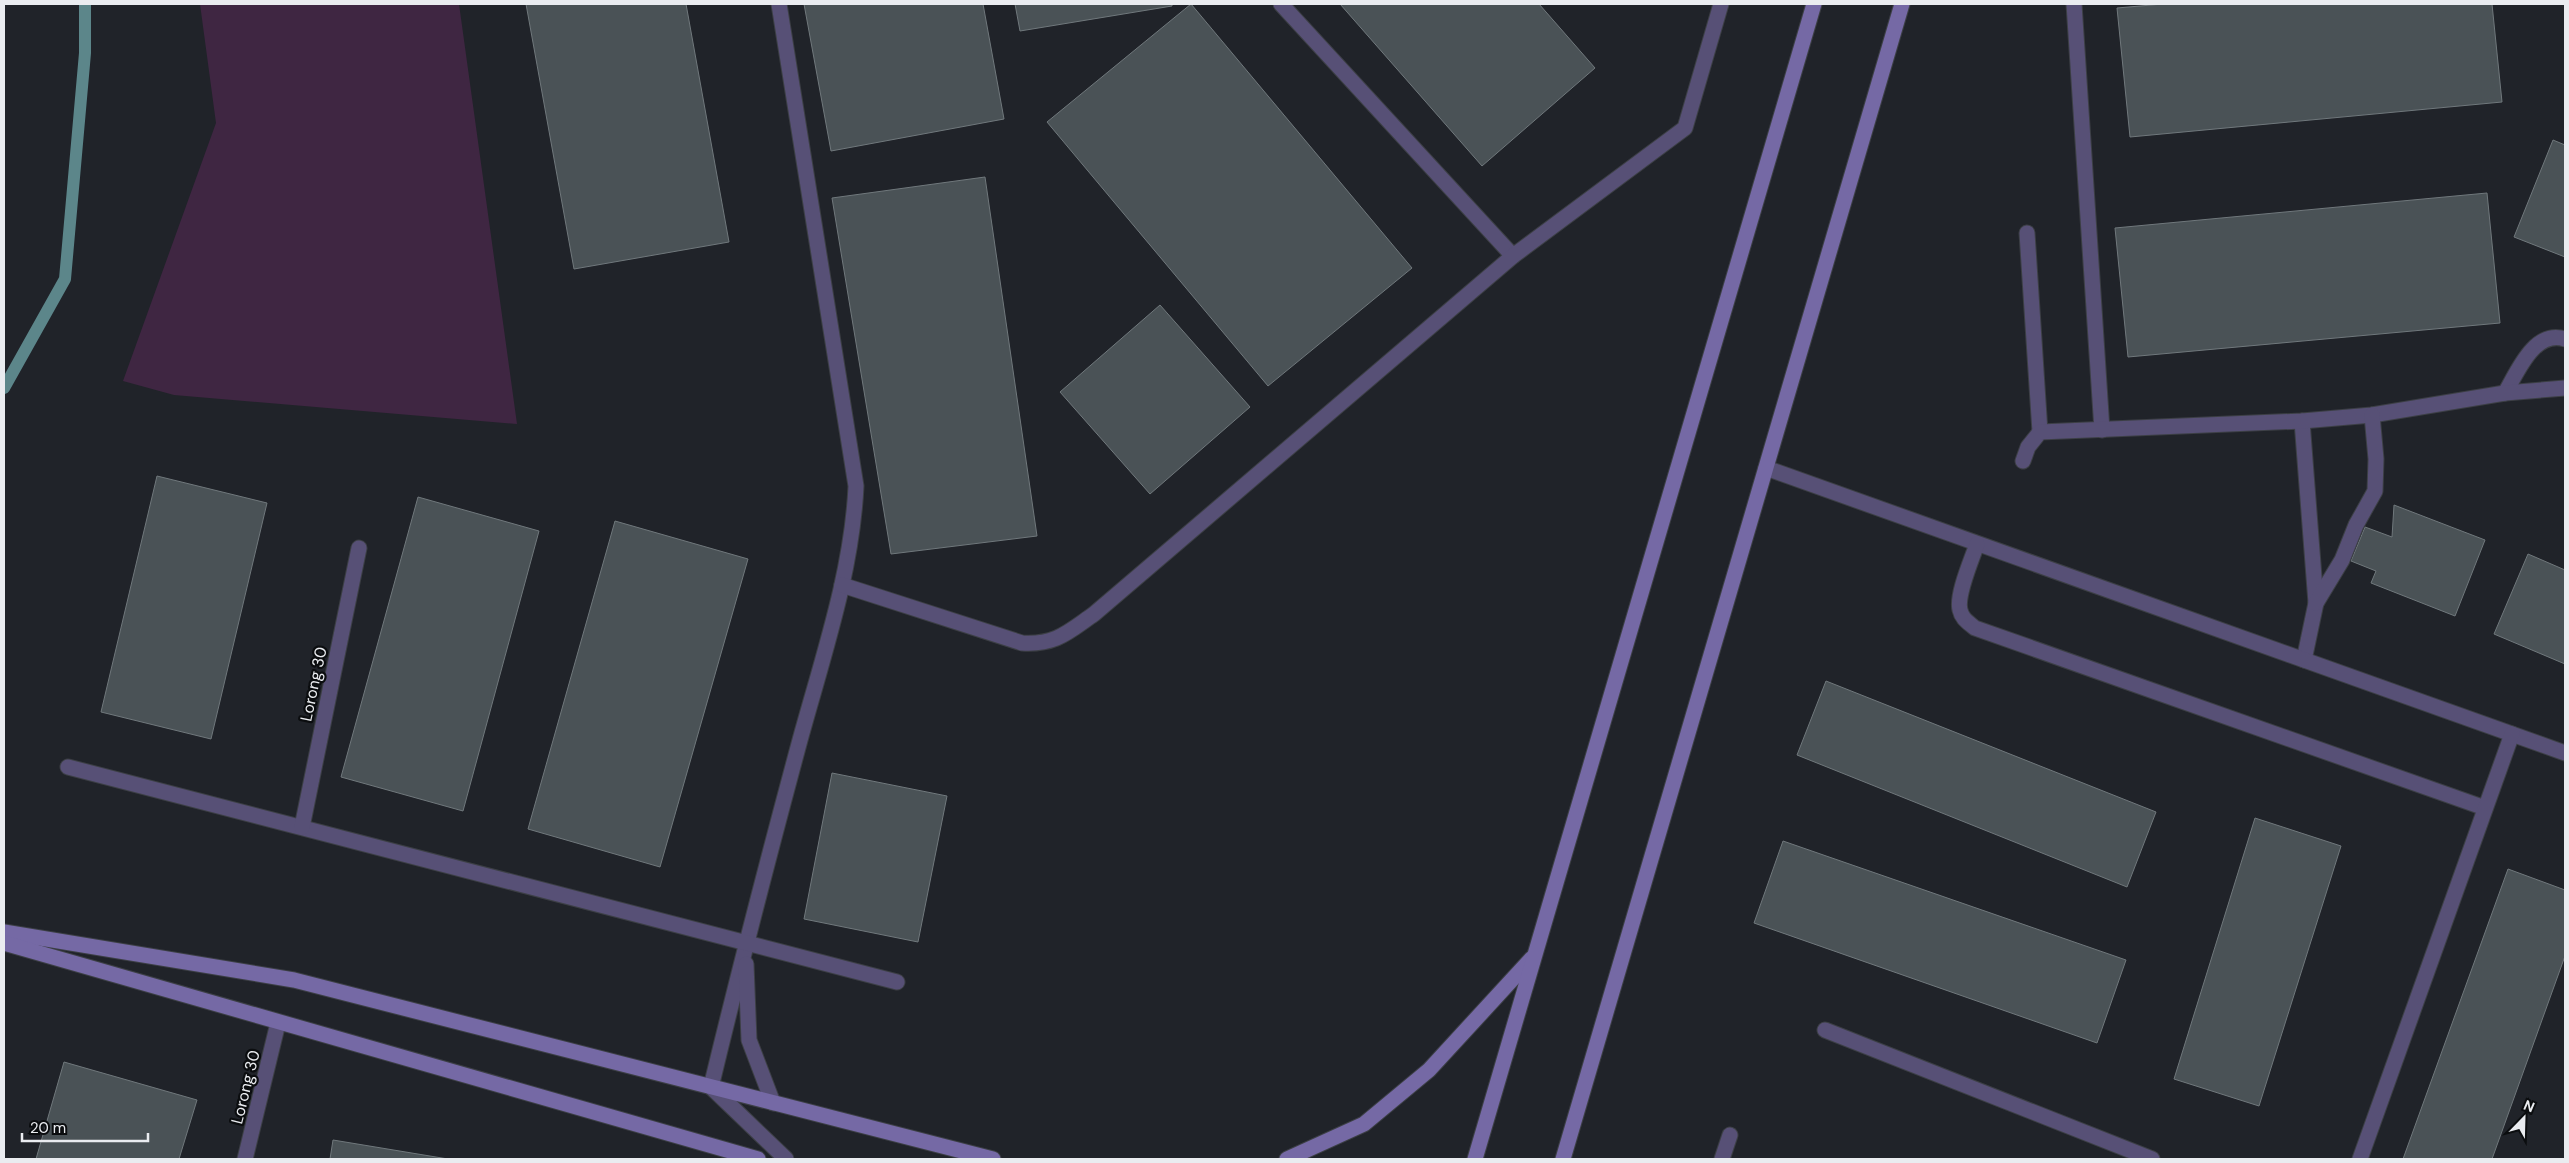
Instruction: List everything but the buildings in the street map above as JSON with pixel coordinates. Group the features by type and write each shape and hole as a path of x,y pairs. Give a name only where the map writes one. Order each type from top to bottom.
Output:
{"main road":[{"path":"1475,1159 1814,4"},
{"path":"1563,1159 1902,4"},
{"path":"4,932 294,980 993,1159"},
{"path":"4,943 758,1159"},
{"path":"1287,1159 1364,1124 1429,1070 1534,955"}],"street":[{"path":"779,4 856,486 854,518 842,585 745,942 711,1087 786,1159"},
{"path":"1281,4 1513,256"},
{"path":"842,585 1022,643 1042,644 1065,634 1094,614 1513,256 1684,128 1720,4"},
{"path":"2074,4 2102,430"},
{"path":"2023,461 2028,447 2040,432 2026,233"},
{"path":"2505,393 2529,352 2539,343 2551,339 2565,339"},
{"path":"2040,432 2302,421 2372,415 2505,393 2565,388"},
{"path":"2316,603 2342,560 2356,525 2375,491 2376,458 2372,415"},
{"path":"2302,421 2316,603 2304,660"},
{"path":"1766,468 2565,753"},
{"path":"1977,544 1960,594 1959,607 1964,619 1975,628 2485,808"},
{"name":"Lorong 30","path":"302,827 359,548"},
{"path":"2360,1159 2512,734"},
{"path":"68,767 897,982"},
{"path":"745,942 748,1040 773,1103"},
{"name":"Lorong 30","path":"245,1159 278,1023"},
{"path":"1825,1030 2152,1159"},
{"path":"1722,1159 1730,1135"}],"shaded area":[{"path":"200,4 459,4 517,424 174,395 123,381 216,123"}],"waterway":[{"path":"4,388 65,279 85,53 85,4"}]}
